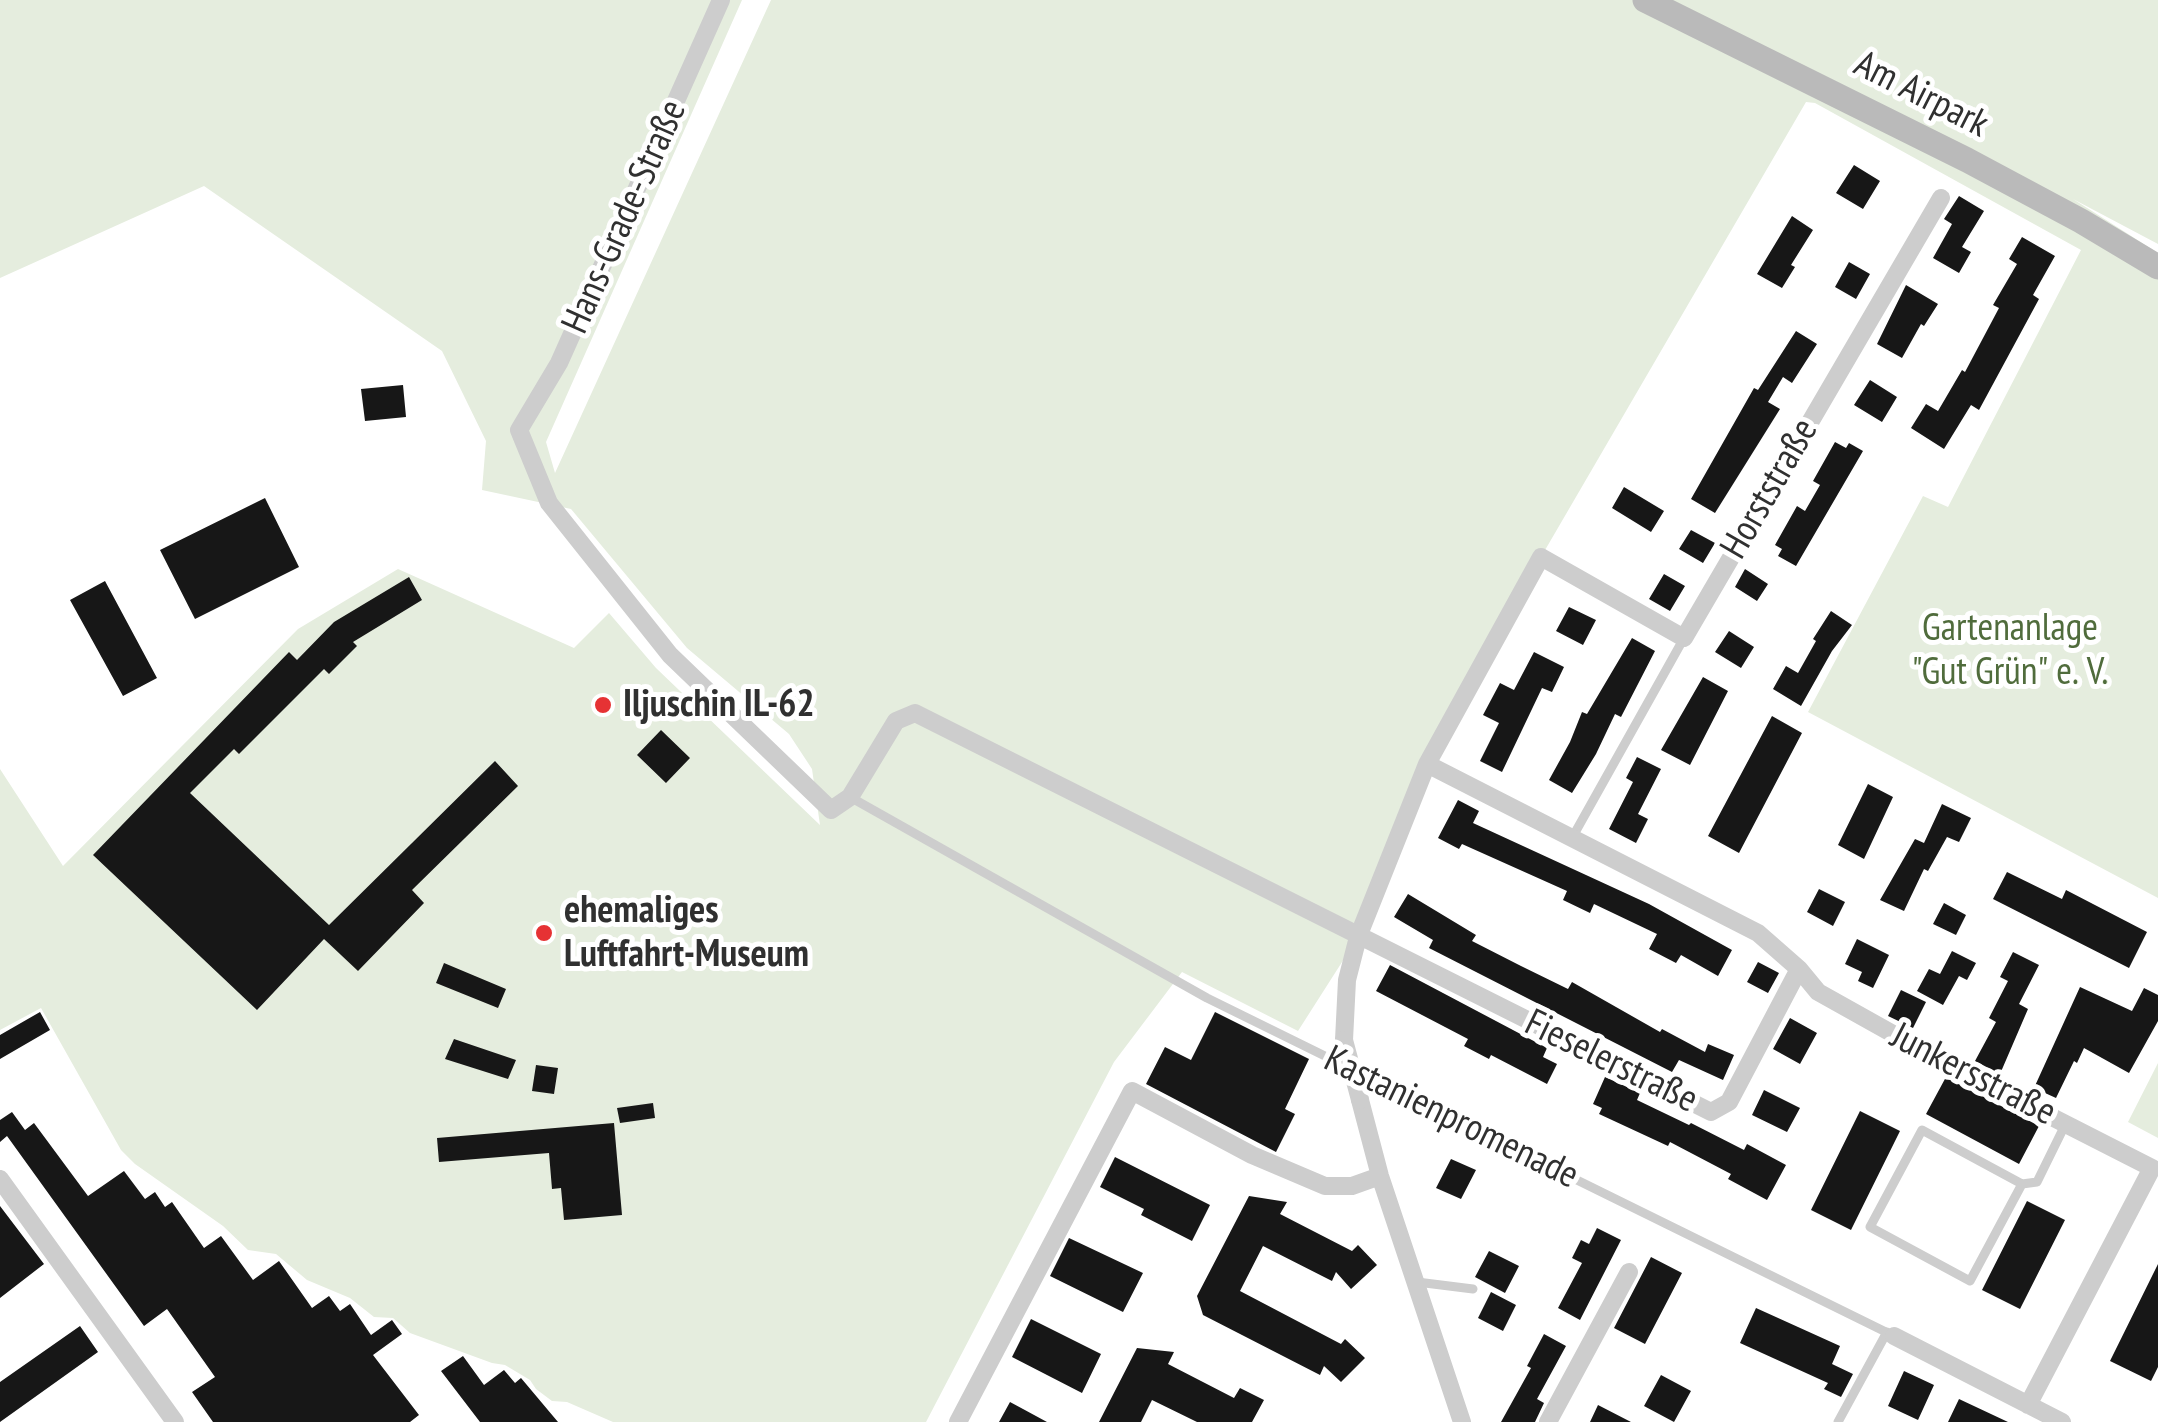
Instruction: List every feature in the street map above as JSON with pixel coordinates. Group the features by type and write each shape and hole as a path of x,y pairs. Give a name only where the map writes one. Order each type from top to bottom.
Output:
{"street":[{"name":"Hans-Grade-Straße","path":"722,0 560,363 519,430 550,503 670,655 831,810 850,797"},
{"name":"Am Airpark","path":"1646,0 1967,160 2080,220 2158,268"},
{"name":"Horststraße","path":"1684,638 1941,198"},
{"path":"1462,1422 1380,1176 1344,1040 1347,980 1358,937 1427,764 1541,556 1684,638"},
{"path":"850,797 896,722 915,713 1358,937"},
{"name":"Junkersstraße","path":"1427,764 1758,933 1818,992 1936,1058 2155,1169 2028,1405"},
{"name":"Fieselerstraße","path":"1358,937 1711,1112 1729,1102 1799,970"},
{"path":"958,1422 1132,1091 1252,1155 1325,1186 1352,1186 1380,1176"},
{"path":"0,1179 176,1422"},
{"path":"1548,1422 1629,1272"},
{"name":"Kastanienpromenade","path":"1890,1334 2062,1422"}],"lane":[{"path":"1572,838 1684,638"},
{"name":"Kastanienpromenade","path":"850,797 1206,998 1890,1334"},
{"path":"2022,1184 1970,1281 1870,1226 1922,1130 2022,1184 2037,1182 2066,1123"},
{"path":"1417,1282 1473,1289"},
{"path":"1838,1422 1890,1334"}],"green space":[{"name":"Gartenanlage \"Gut Grün\" e. V.","path":"0,0 742,0 546,442 555,473 771,0 2158,0 2158,244 2073,199 2158,253 2158,898 1808,712 1923,496 1948,507 2081,250 1815,103 1806,102 1541,557 1427,764 1358,937 1298,1031 1182,972 1114,1062 926,1422 613,1422 567,1402 552,1401 530,1380 505,1365 410,1333 393,1318 374,1317 350,1298 307,1280 276,1254 248,1250 223,1226 121,1150 41,1008 0,1030 0,769 63,866 298,629 398,569 574,648 609,613 656,668 820,825 812,769 789,734 687,648 571,509 482,490 486,441 442,351 204,186 0,278"},
{"path":"2158,1063 2158,1138 2128,1122"}],"building":[{"path":"1854,165 1880,181 1863,209 1836,193"},
{"path":"1959,196 1984,211 1962,247 1971,252 1959,273 1933,258 1952,224 1944,219"},
{"path":"1792,216 1813,230 1782,288 1757,274"},
{"path":"2022,237 2055,256 2033,295 2039,299 1979,410 1971,405 1944,449 1911,428 1926,404 1938,411 1962,370 1965,372 1999,308 1993,305 2017,264 2009,259"},
{"path":"1849,262 1870,274 1856,299 1835,287"},
{"path":"1906,285 1938,304 1924,326 1921,324 1902,358 1877,344"},
{"path":"1796,331 1817,344 1792,383 1783,377 1768,402 1780,409 1715,513 1691,499 1754,388 1758,390"},
{"path":"1870,380 1897,397 1882,422 1854,405"},
{"path":"403,385 406,417 365,421 361,389"},
{"path":"1835,442 1846,448 1849,443 1863,451 1796,566 1778,556 1782,549 1775,545 1797,506 1805,511 1820,485 1813,481"},
{"path":"1624,487 1664,511 1651,532 1612,508"},
{"path":"265,498 299,567 195,619 160,550"},
{"path":"1691,530 1715,543 1703,563 1679,549"},
{"path":"1745,569 1768,584 1757,601 1735,587"},
{"path":"1664,574 1685,586 1670,611 1649,599"},
{"path":"409,577 422,600 353,642 357,646 329,674 324,669 239,754 234,749 190,793 329,925 495,761 518,786 412,890 424,903 358,971 324,939 257,1010 93,855 289,652 297,660 334,622"},
{"path":"105,581 157,678 123,696 70,600"},
{"path":"1569,607 1596,620 1583,645 1556,631"},
{"path":"1831,611 1852,625 1832,651 1801,706 1773,689 1786,666 1798,673"},
{"path":"1729,631 1754,647 1741,668 1715,652"},
{"path":"1632,638 1655,651 1621,717 1615,714 1572,793 1549,780 1582,712 1587,714"},
{"path":"1534,652 1564,667 1552,692 1542,688 1502,772 1480,761 1499,723 1483,715 1500,683 1514,690"},
{"path":"1703,677 1728,691 1690,765 1661,750"},
{"path":"1772,716 1802,733 1739,853 1708,836"},
{"path":"661,730 690,758 666,783 637,755"},
{"path":"1637,757 1661,769 1638,814 1648,819 1636,843 1609,829 1633,782 1626,778"},
{"path":"1868,784 1893,797 1864,859 1838,845"},
{"path":"1458,800 1479,811 1473,823 1649,904 1732,950 1718,976 1681,955 1676,963 1649,949 1657,934 1594,904 1590,913 1563,900 1567,891 1462,844 1459,849 1438,838"},
{"path":"1942,804 1971,818 1959,842 1947,837 1928,871 1924,869 1904,911 1880,900 1915,839 1924,843"},
{"path":"2007,872 2062,899 2066,890 2147,932 2129,968 1993,899"},
{"path":"1819,889 1845,902 1833,926 1807,912"},
{"path":"1408,894 1476,935 1472,941 1521,966 1568,989 1572,982 1660,1032 1662,1029 1705,1052 1708,1044 1734,1055 1723,1080 1679,1060 1672,1072 1429,948 1433,940 1394,917"},
{"path":"1944,903 1966,915 1956,935 1933,924"},
{"path":"1857,939 1889,955 1873,988 1858,981 1862,972 1845,964"},
{"path":"1952,951 1976,963 1967,980 1959,976 1943,1005 1917,991 1929,969 1940,974"},
{"path":"2013,952 2039,965 2019,1004 2028,1009 2000,1074 1975,1061 1996,1022 1989,1018 2008,981 2000,977"},
{"path":"1758,962 1779,973 1768,993 1747,982"},
{"path":"444,963 506,989 498,1008 436,983"},
{"path":"1390,965 1547,1048 1543,1057 1557,1064 1547,1084 1491,1055 1489,1059 1464,1046 1468,1039 1376,991"},
{"path":"2080,987 2132,1011 2144,988 2158,995 2158,1021 2129,1073 2084,1048 2056,1098 2034,1088"},
{"path":"1901,990 1926,1002 1913,1028 1888,1016"},
{"path":"40,1012 50,1030 0,1059 0,1035"},
{"path":"1215,1012 1309,1059 1285,1109 1295,1114 1276,1152 1146,1084 1165,1047 1191,1060"},
{"path":"1790,1018 1817,1033 1800,1064 1773,1049"},
{"path":"454,1039 516,1060 508,1079 445,1059"},
{"path":"536,1065 558,1068 554,1094 532,1091"},
{"path":"1605,1077 1640,1093 1637,1100 1744,1150 1747,1144 1786,1165 1767,1200 1728,1179 1731,1174 1670,1142 1668,1146 1599,1114 1602,1108 1593,1104"},
{"path":"1946,1077 2039,1126 2019,1164 1926,1114"},
{"path":"1764,1090 1800,1108 1787,1132 1752,1115"},
{"path":"653,1103 655,1118 620,1123 617,1108"},
{"path":"1860,1111 1900,1131 1851,1230 1811,1210"},
{"path":"12,1112 25,1130 34,1123 88,1196 124,1171 145,1199 155,1192 165,1207 172,1202 204,1248 221,1236 253,1280 279,1261 312,1308 329,1296 340,1311 350,1304 371,1335 392,1320 402,1334 373,1355 419,1415 410,1422 213,1422 192,1392 215,1377 167,1309 144,1326 7,1136 0,1142 0,1120"},
{"path":"614,1123 622,1215 564,1220 561,1188 552,1189 549,1153 439,1162 437,1138"},
{"path":"1115,1157 1210,1205 1192,1241 1141,1215 1144,1209 1100,1187"},
{"path":"1451,1159 1476,1170 1461,1199 1436,1188"},
{"path":"1249,1196 1287,1202 1280,1214 1352,1251 1358,1245 1377,1265 1351,1289 1336,1272 1332,1281 1263,1246 1240,1291 1341,1344 1345,1339 1365,1358 1341,1382 1324,1366 1320,1375 1203,1315 1197,1296"},
{"path":"2027,1201 2065,1220 2020,1309 1982,1290"},
{"path":"0,1206 44,1264 0,1298"},
{"path":"1597,1228 1621,1240 1580,1320 1558,1308 1582,1263 1572,1258 1581,1240 1589,1244"},
{"path":"1069,1238 1143,1273 1123,1312 1050,1276"},
{"path":"1489,1251 1519,1266 1505,1293 1475,1277"},
{"path":"1651,1257 1682,1273 1645,1344 1614,1328"},
{"path":"2158,1264 2158,1367 2151,1381 2110,1361"},
{"path":"1491,1292 1516,1305 1503,1331 1478,1318"},
{"path":"1756,1308 1840,1346 1832,1364 1853,1374 1841,1397 1824,1389 1828,1383 1740,1343"},
{"path":"1031,1319 1101,1354 1082,1393 1012,1357"},
{"path":"80,1326 98,1352 0,1422 0,1382"},
{"path":"1544,1334 1566,1346 1537,1399 1544,1403 1535,1422 1501,1422 1531,1368 1527,1366"},
{"path":"1137,1348 1174,1352 1168,1364 1234,1398 1240,1388 1264,1400 1252,1422 1197,1422 1152,1400 1141,1422 1099,1422"},
{"path":"463,1356 484,1385 504,1370 515,1383 521,1378 558,1422 480,1422 441,1371"},
{"path":"1904,1371 1934,1385 1918,1420 1888,1406"},
{"path":"1661,1375 1691,1391 1674,1422 1644,1406"},
{"path":"1959,1399 2008,1422 1948,1422"},
{"path":"1010,1402 1023,1409 1047,1422 999,1422"},
{"path":"1598,1405 1631,1422 1590,1422"}],"place":[{"name":"Iljuschin IL-62","path":"603,705"},
{"name":"ehemaliges Luftfahrt-Museum","path":"544,933"}]}
